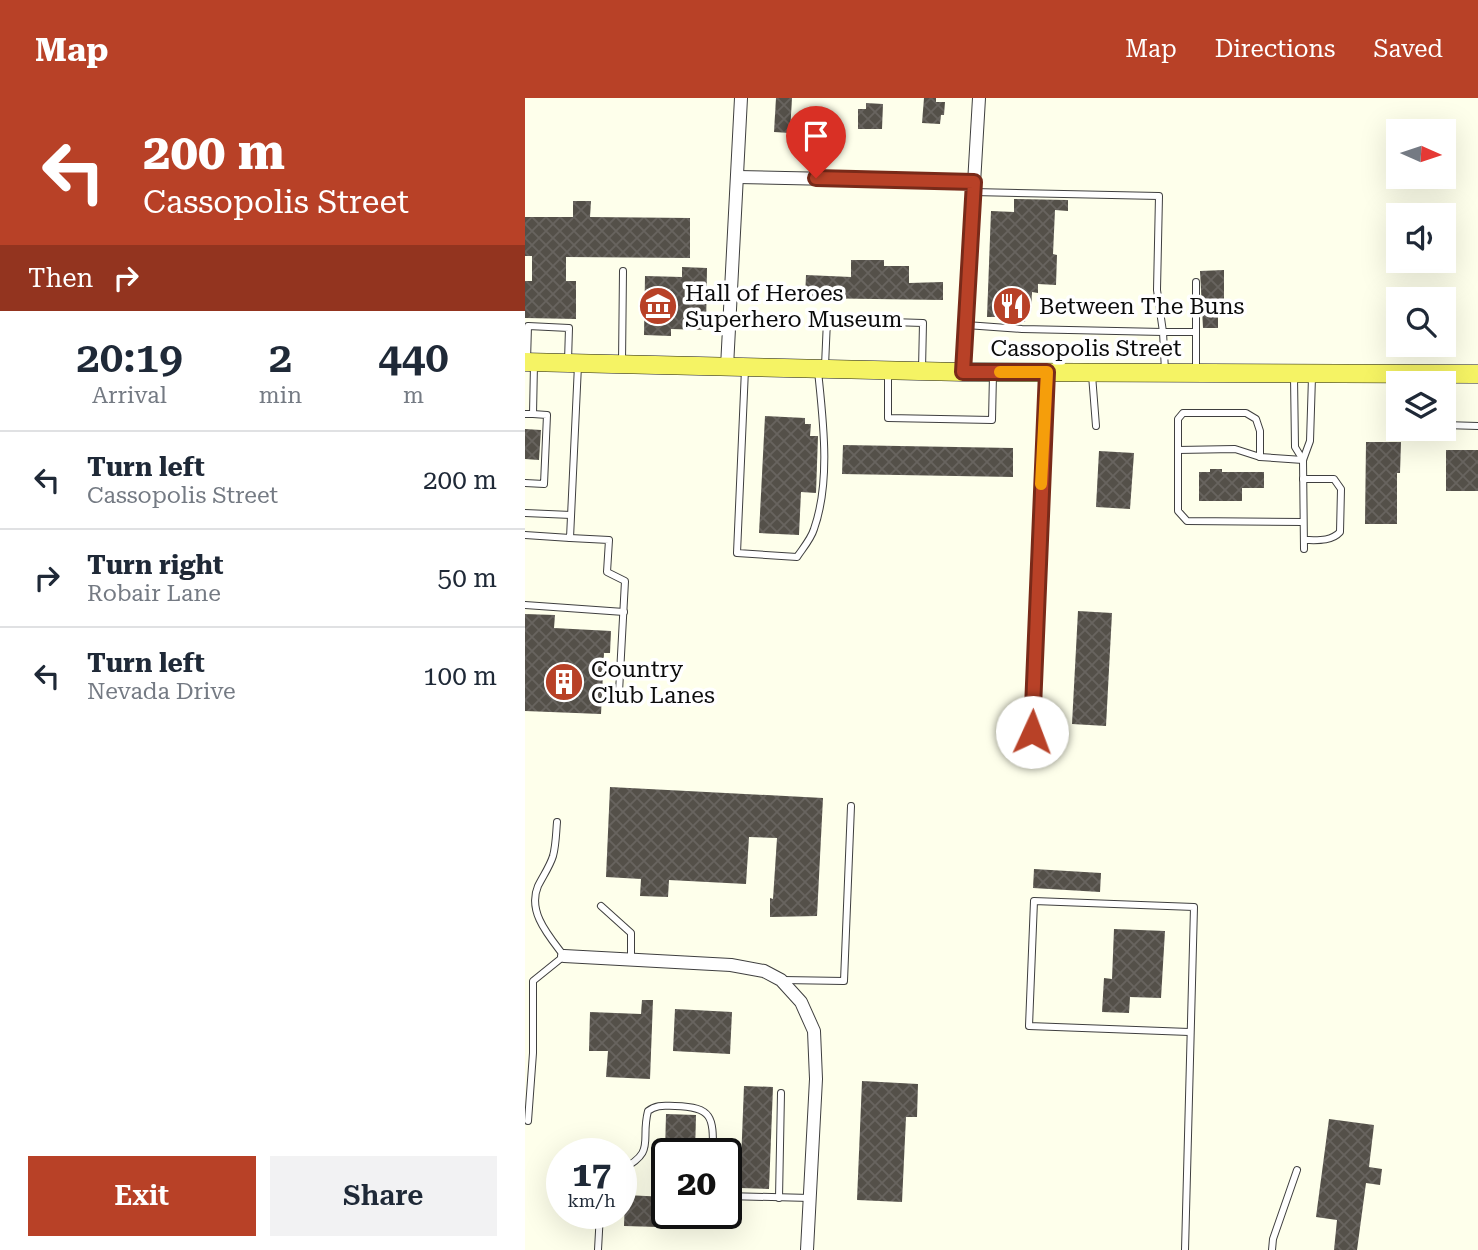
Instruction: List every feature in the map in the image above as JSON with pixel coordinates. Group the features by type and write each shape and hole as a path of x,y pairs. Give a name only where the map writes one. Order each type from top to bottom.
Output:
{"main road":[{"name":"Cassopolis Street","path":"529,362 963,372 1303,374 1386,378"},
{"name":"Cassopolis Street","path":"1456,375 1478,374"}],"street":[{"path":"736,367 741,98"},
{"path":"963,372 979,98"},
{"path":"738,177 973,187"},
{"path":"564,956 731,965 764,971 781,980 800,1002 814,1031 816,1079 807,1250"}],"lane":[{"path":"973,187 1159,196 1157,290 1165,373"},
{"path":"622,364 623,271"},
{"path":"1196,282 1196,373"},
{"path":"736,367 737,553 797,557 814,530 821,499 825,437 822,369 827,320 923,323 922,371"},
{"path":"525,483 544,484 547,415 529,414 526,325 569,328 573,363 570,538"},
{"path":"965,325 1022,329 1196,332"},
{"path":"888,370 887,418 992,420 993,372"},
{"path":"1032,732 1047,372"},
{"path":"1092,373 1095,426"},
{"path":"1303,374 1295,447 1303,460"},
{"path":"1303,374 1310,441 1303,460 1304,549"},
{"path":"1261,457 1260,431 1256,419 1246,413 1183,413 1178,419 1178,511 1187,521 1304,522"},
{"path":"1456,425 1478,426"},
{"path":"1178,450 1235,449 1261,457 1303,460"},
{"path":"1303,479 1334,479 1341,489 1340,532 1329,539 1304,540"},
{"path":"525,513 571,515"},
{"path":"525,536 609,540 607,572 625,581 619,692"},
{"path":"525,605 624,612"},
{"path":"781,980 844,981 851,806"},
{"path":"528,1121 533,1053 533,981 564,956 545,930 535,900 536,890 552,859 557,822"},
{"path":"1185,1250 1194,907 1034,901 1029,1026 1189,1032"},
{"path":"601,906 631,933 631,959"},
{"path":"779,1198 781,1093"},
{"path":"637,1162 644,1152 648,1111 658,1106 697,1107 706,1113 713,1126 713,1138"},
{"path":"1272,1250 1273,1239 1297,1170"},
{"path":"742,1197 810,1198"},
{"path":"598,1250 599,1229"}],"building":[{"path":"776,98 792,98 790,133 774,132"},
{"path":"924,98 936,98 936,102 945,102 940,124 922,123"},
{"path":"866,103 883,104 882,129 858,129 858,109 866,109"},
{"path":"1014,199 1068,200 1068,211 1055,210 1053,254 1057,255 1056,285 1038,284 1038,293 1032,292 1031,312 1026,312 1025,322 1005,321 1005,317 987,317 991,211 1014,212"},
{"path":"573,201 591,201 590,217 690,218 690,258 566,257 566,281 576,281 576,319 525,318 525,281 532,281 532,256 525,256 525,217 573,217"},
{"path":"851,260 884,260 884,266 909,266 909,283 943,282 943,300 805,298 806,275 851,277"},
{"path":"682,267 707,268 706,330 671,329 671,336 644,335 645,276 682,277"},
{"path":"1224,270 1224,305 1218,305 1218,328 1203,328 1200,271"},
{"path":"765,416 805,418 805,424 811,424 810,436 818,436 816,493 801,492 799,535 759,533"},
{"path":"525,429 541,430 539,460 525,459"},
{"path":"1366,442 1401,442 1400,473 1397,473 1397,524 1365,524"},
{"path":"843,445 1013,448 1013,477 842,474"},
{"path":"1446,450 1478,450 1478,491 1446,491"},
{"path":"1099,451 1134,453 1130,509 1096,507"},
{"path":"1210,469 1222,469 1222,472 1264,472 1264,488 1242,488 1242,501 1199,501 1199,472 1210,472"},
{"path":"1078,611 1112,613 1106,726 1072,724"},
{"name":"Country Club Lanes","path":"525,614 555,615 554,628 611,631 610,653 604,653 601,714 525,711"},
{"path":"610,787 823,798 817,916 770,917 777,838 749,837 746,884 669,880 668,897 640,896 641,879 606,877"},
{"path":"1034,869 1101,873 1100,892 1033,888"},
{"path":"1114,929 1165,931 1161,998 1130,997 1129,1013 1102,1012 1104,978 1112,979"},
{"path":"642,1000 653,1000 650,1079 606,1077 608,1051 589,1051 590,1012 641,1014"},
{"path":"675,1009 732,1012 730,1054 673,1051"},
{"path":"862,1081 918,1084 917,1117 906,1117 902,1202 857,1200"},
{"path":"744,1086 773,1087 769,1189 742,1188"},
{"path":"666,1114 696,1115 695,1138 665,1138"},
{"path":"1329,1119 1374,1125 1369,1167 1382,1169 1380,1185 1366,1183 1357,1250 1334,1250 1337,1220 1316,1217"},
{"path":"637,1196 651,1196 651,1227 637,1226"}],"slow traffic":[{"path":"1000,372 1047,372 1041,484"}],"place":[{"name":"Hall of Heroes Superhero Museum","path":"658,306"},
{"name":"Between The Buns","path":"1012,306"},
{"name":"Country Club Lanes","path":"564,682"}],"route":[{"path":"816,178 974,182 963,372 1047,372 1032,732"}]}
